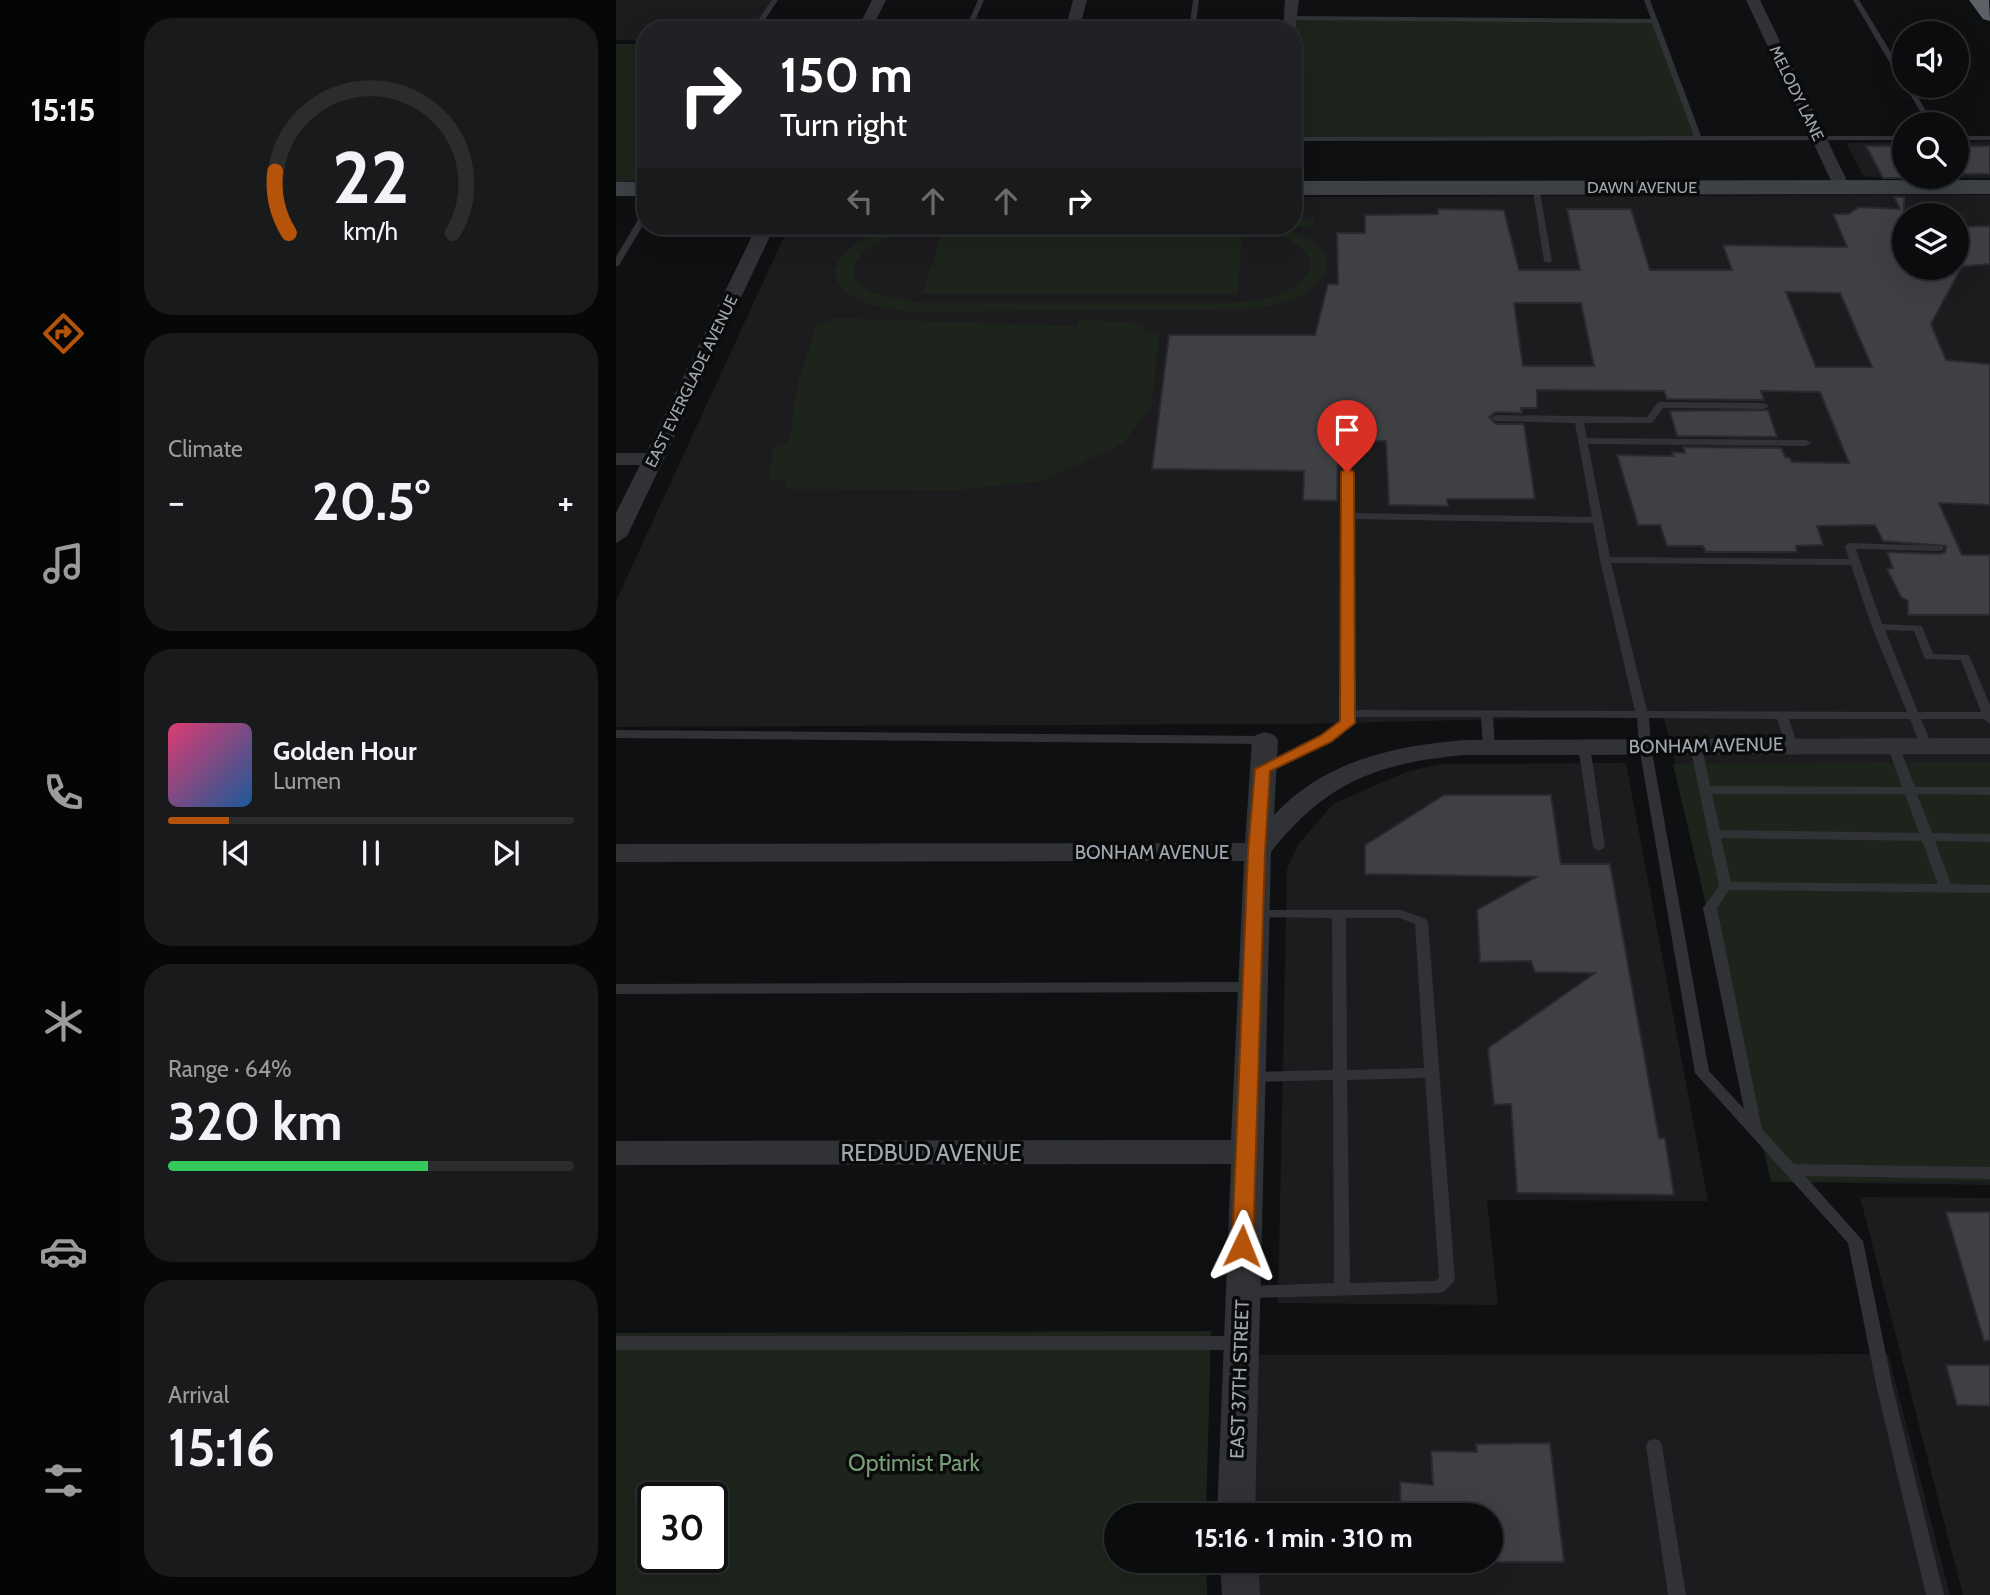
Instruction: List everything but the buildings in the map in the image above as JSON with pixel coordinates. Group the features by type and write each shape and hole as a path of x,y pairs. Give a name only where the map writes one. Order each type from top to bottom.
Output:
{"highway":[{"path":"1979,0 1990,15"}],"street":[{"path":"868,21 879,0"},
{"path":"1074,21 1080,0"},
{"path":"1290,21 1292,0"},
{"name":"MELODY LANE","path":"1753,0 1842,187"},
{"name":"DAWN AVENUE","path":"1302,188 1990,187"},
{"path":"616,189 637,188"},
{"name":"EAST EVERGLADE AVENUE","path":"616,536 762,235"},
{"path":"616,459 653,459"},
{"name":"BONHAM AVENUE","path":"616,853 1257,852 1302,801 1352,772 1415,752 1489,746 1990,746"},
{"name":"EAST 37TH STREET","path":"1236,1503 1251,987 1264,754"},
{"name":"REDBUD AVENUE","path":"616,1153 1245,1152"},
{"path":"1240,1573 1241,1595"}],"lane":[{"path":"760,21 775,0"},
{"path":"972,21 981,0"},
{"path":"1193,21 1196,0"},
{"path":"1647,0 1698,138"},
{"path":"1856,0 1892,60"},
{"path":"1302,24 1654,21"},
{"path":"1302,139 1892,138"},
{"path":"1969,138 1990,138"},
{"path":"1535,187 1548,261"},
{"path":"616,264 637,228"},
{"path":"1496,418 1650,420 1660,405 1764,406"},
{"path":"1579,420 1605,560 1642,714 1645,746 1702,1073 1855,1241 1885,1389 1935,1595"},
{"path":"1583,441 1806,443"},
{"path":"616,734 1264,754 1326,739 1348,723 1349,713 1347,450"},
{"path":"1348,516 1598,520"},
{"path":"1926,745 1878,627 1850,546 1939,548"},
{"path":"1605,560 1855,562"},
{"path":"1349,713 1989,718 1965,657 1929,657 1918,628 1878,627"},
{"path":"1487,714 1489,746"},
{"path":"1782,715 1791,744"},
{"path":"1893,745 1946,888"},
{"path":"1584,746 1599,847"},
{"path":"1696,746 1725,886 1710,908 1755,1130"},
{"path":"1705,790 1990,790"},
{"path":"1714,834 1990,838"},
{"path":"1725,886 1990,889"},
{"path":"1241,1293 1438,1287 1447,1280 1421,922 1401,914 1254,914"},
{"path":"1339,914 1342,1290"},
{"path":"616,989 1251,987"},
{"path":"1248,1077 1432,1073"},
{"path":"1791,1170 1990,1173"},
{"path":"616,1343 1240,1343"},
{"path":"1654,1446 1676,1595"}],"shaded area":[{"path":"616,0 776,0 761,21 637,21 637,40 616,40"},
{"path":"1990,141 1990,178 1969,178 1969,142"},
{"path":"1892,142 1892,177 1867,177 1862,174 1846,143"},
{"path":"1990,195 1990,1185 1781,1182 1663,715 1298,724 616,727 616,601 785,235 1302,235 1302,197"},
{"path":"1626,763 1708,1201 1487,1200 1498,1305 1278,1303 1287,869 1298,845 1333,804 1408,771 1442,764"},
{"path":"1860,1197 1990,1198 1990,1595 1963,1595"},
{"path":"1888,1354 1950,1595 1241,1595 1240,1573 1503,1573 1503,1503 1235,1503 1240,1355"}],"green space":[{"path":"1291,18 1655,19 1699,140 1302,141 1302,21 1291,21"},
{"path":"616,44 637,44 637,181 616,182"},
{"path":"1302,219 1314,219 1314,227 1302,227"},
{"path":"875,235 899,235 873,245 864,252 853,271 857,282 870,292 918,303 1231,303 1254,300 1293,288 1303,280 1308,270 1309,258 1302,249 1279,235 1300,235 1314,243 1325,254 1327,271 1313,288 1304,294 1251,309 912,312 877,306 854,298 838,283 834,272 837,262 850,248"},
{"path":"941,236 1242,236 1238,294 922,294"},
{"path":"835,318 1076,326 1079,319 1145,324 1143,331 1159,332 1152,405 1124,443 1042,481 957,490 785,489 786,480 769,479 773,446 789,443 798,382 816,326"},
{"path":"1990,762 1990,1181 1771,1182 1673,764"},
{"name":"Optimist Park","path":"1211,1331 1206,1503 1104,1503 1104,1573 1206,1573 1207,1595 616,1595 616,1333"}],"route":[{"path":"1242,1246 1257,852 1263,769 1326,739 1348,723 1347,472"}]}
